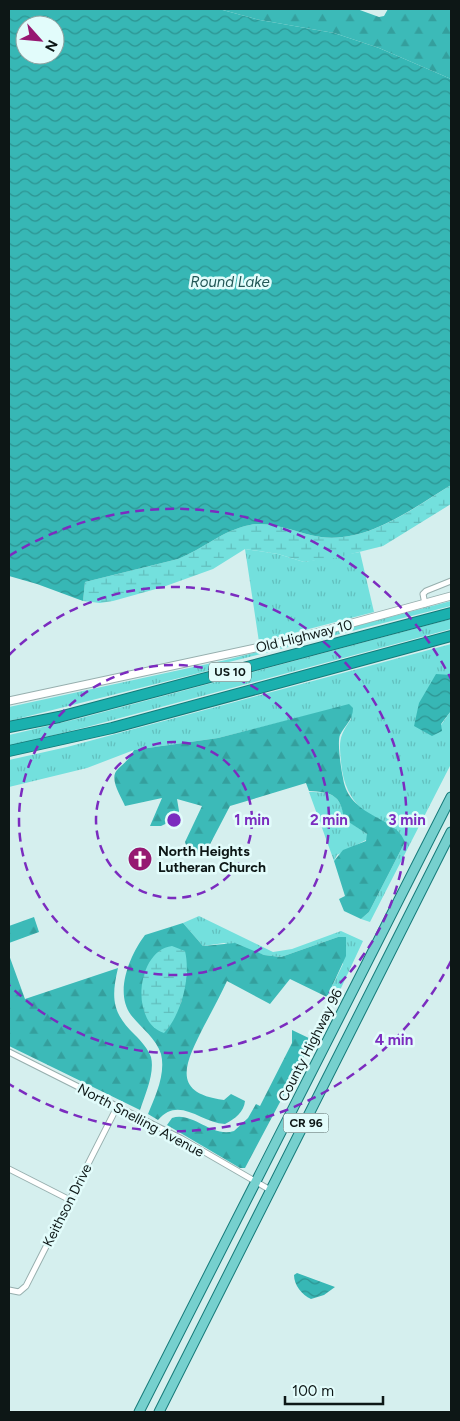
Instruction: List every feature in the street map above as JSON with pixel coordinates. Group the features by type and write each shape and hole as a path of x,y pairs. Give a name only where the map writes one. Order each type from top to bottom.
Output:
{"highway":[{"name":"US 10","path":"9,728 59,717 451,613"},
{"name":"US 10","path":"9,750 112,728 451,636"}],"main road":[{"name":"County Highway 96","path":"139,1412 451,797"},
{"name":"CR 96","path":"159,1412 451,832"}],"street":[{"path":"425,604 423,597 426,591 451,581"},
{"name":"Old Highway 10","path":"9,701 248,650 451,596"},
{"name":"North Snelling Avenue","path":"9,1052 182,1139 256,1183 272,1190"},
{"name":"Keithson Drive","path":"9,1290 19,1292 26,1286 117,1107"},
{"path":"9,1169 70,1200"}],"green space":[{"path":"219,9 357,9 379,17 384,16 388,9 451,9 451,79 379,48 334,33 260,20"},
{"path":"451,485 451,504 383,546 335,558 304,562 278,554 245,549 213,569 163,587 113,601 100,603 83,601 85,582 178,559 240,527 267,524 321,537 356,535 390,522"},
{"path":"245,549 278,554 304,562 360,552 374,612 259,642"},
{"path":"451,601 451,606 225,663 223,667 9,721 9,707 226,660"},
{"path":"451,619 451,629 83,728 9,746 9,735 81,718"},
{"path":"451,644 451,675 441,725 451,711 451,764 370,922 361,919 369,912 405,842 362,810 348,790 344,778 340,749 342,735 351,719 349,705 218,738 134,750 87,768 9,787 9,760 67,747"},
{"path":"349,704 353,708 353,712 340,735 339,743 342,774 347,791 363,809 400,833 405,842 369,912 361,919 344,911 339,899 345,896 334,861 343,850 366,841 367,834 344,819 341,805 334,796 324,792 309,791 306,783 230,806 207,850 200,854 187,848 185,842 202,806 177,799 179,811 176,819 161,826 150,826 162,798 125,806 116,787 115,773 134,750 218,738"},
{"path":"309,792 334,796 341,805 345,819 367,834 368,839 337,855 334,861"},
{"path":"199,916 273,952 292,949 341,931 363,941 335,1001 327,997 343,964 338,937 281,957 264,955 224,943 203,946 183,923"},
{"path":"34,917 39,932 9,943 9,926"},
{"path":"183,923 203,946 235,943 264,955 281,957 338,937 346,937 346,956 327,997 290,979 270,1004 227,981 192,1052 187,1074 189,1083 195,1091 224,1100 231,1094 245,1101 243,1109 238,1115 225,1124 216,1123 182,1110 166,1113 158,1120 148,1114 157,1093 161,1077 161,1054 152,1038 131,1015 126,1006 124,996 124,985 129,963 145,935","holes":["187,972 181,1003 155,1028 146,1014 143,1003 145,974"]},
{"path":"172,946 185,951 187,961 186,983 176,1016 164,1033 153,1026 146,1015 142,1002 142,987 145,972 151,960 160,950"},
{"path":"9,955 25,999 118,968 114,988 115,1004 127,1027 148,1051 152,1063 151,1077 140,1110 9,1046"},
{"path":"292,1030 313,1040 245,1168 240,1168 167,1125 172,1118 180,1117 218,1131 234,1131 248,1118 256,1104 260,1106 292,1043"}],"water":[{"name":"Round Lake","path":"9,9 219,9 260,20 334,33 379,48 451,79 451,485 389,522 356,535 321,537 267,524 240,527 178,559 85,582 83,601 9,576"},
{"path":"436,674 451,675 451,711 441,724 442,731 432,736 414,726 419,703"},
{"path":"297,1273 335,1287 324,1295 311,1299 297,1286 294,1275"}],"place":[{"name":"North Heights Lutheran Church","path":"140,859"}]}
